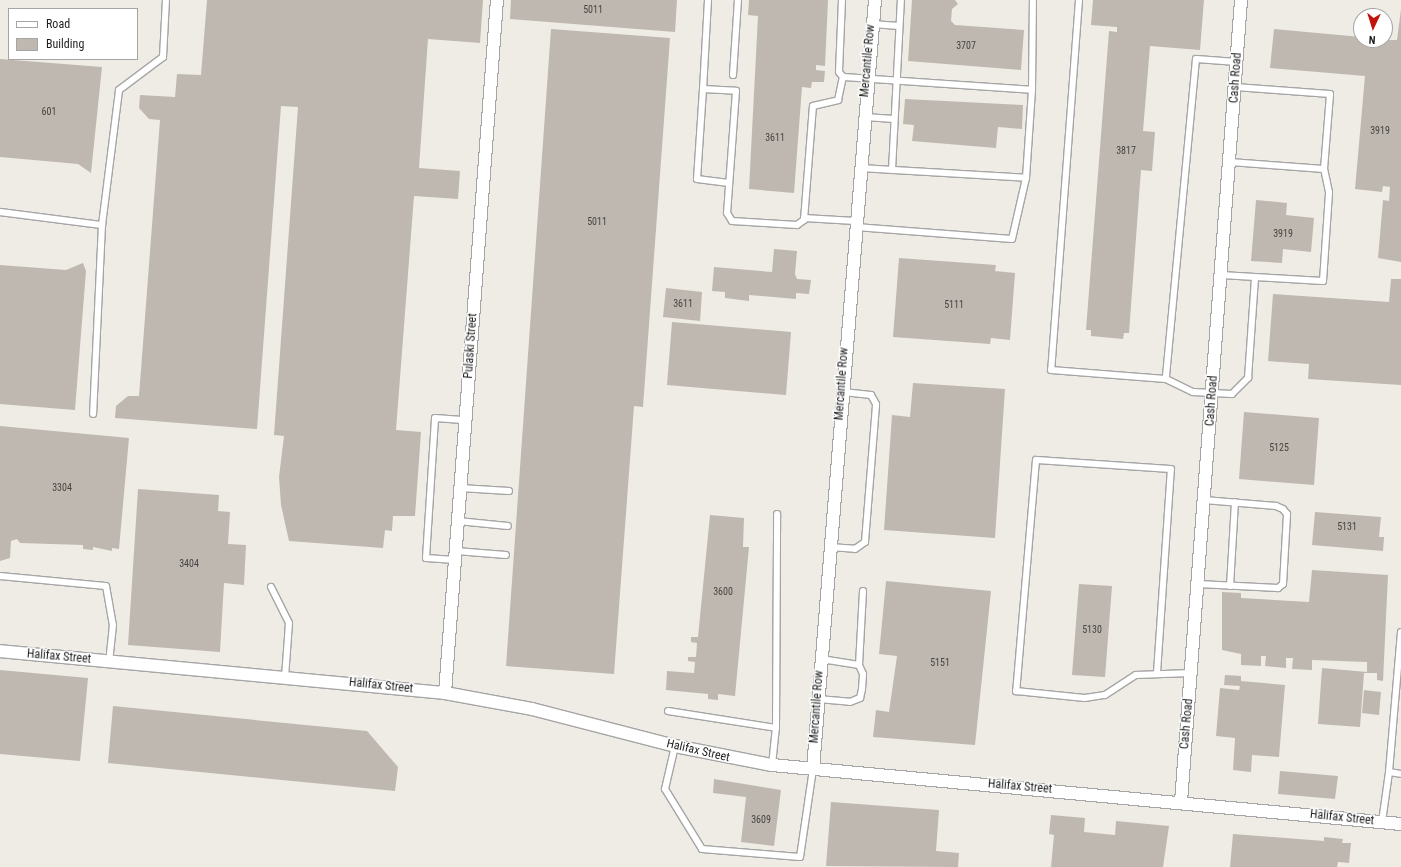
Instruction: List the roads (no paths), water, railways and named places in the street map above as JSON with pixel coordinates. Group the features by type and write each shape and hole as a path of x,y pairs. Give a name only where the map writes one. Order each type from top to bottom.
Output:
{"street":[{"name":"Pulaski Street","path":"445,693 497,0"},
{"name":"Mercantile Row","path":"813,769 820,659 870,24 875,0"},
{"name":"Cash Road","path":"1181,802 1241,0"},
{"name":"Halifax Street","path":"0,651 445,693 532,709 675,746 772,765 1181,802 1401,824"}],"lane":[{"path":"93,414 102,225 119,90 163,58 166,0"},
{"path":"708,0 697,179 729,183"},
{"path":"733,75 738,0"},
{"path":"842,0 839,72 843,76 866,79 1032,90"},
{"path":"892,170 895,81 901,0"},
{"path":"804,218 1012,239 1026,178 1032,90 1033,0"},
{"path":"1079,0 1051,370 1166,379 1193,392 1232,394 1248,378 1255,276"},
{"path":"870,24 899,26"},
{"path":"1166,379 1196,59 1237,62"},
{"path":"703,89 736,91 727,213 732,221 797,225 804,218 813,106 838,100 843,76"},
{"path":"1221,275 1323,281 1329,192 1324,169 1330,94 1235,87"},
{"path":"863,117 894,119"},
{"path":"1230,162 1324,169"},
{"path":"859,168 1026,178"},
{"path":"0,212 102,225"},
{"path":"829,547 855,549 864,542 876,404 870,395 841,392"},
{"path":"466,420 435,418 426,558 455,555 506,555"},
{"path":"1157,673 1171,469 1036,460 1016,691 1086,698 1105,696 1136,675 1157,673 1191,673"},
{"path":"460,488 509,490"},
{"path":"1198,584 1278,588 1283,584 1284,576 1287,514 1276,506 1204,500"},
{"path":"1230,586 1234,502"},
{"path":"772,765 776,728 777,514"},
{"path":"458,521 508,526"},
{"path":"0,576 106,586 113,625 109,661"},
{"path":"270,587 289,623 285,677"},
{"path":"818,699 850,702 860,698 863,674 859,665 863,591"},
{"path":"1382,822 1401,632"},
{"path":"820,659 859,665"},
{"path":"668,711 776,728"},
{"path":"675,746 665,789 702,849 800,857 813,769"},
{"path":"1388,772 1401,774"}]}
